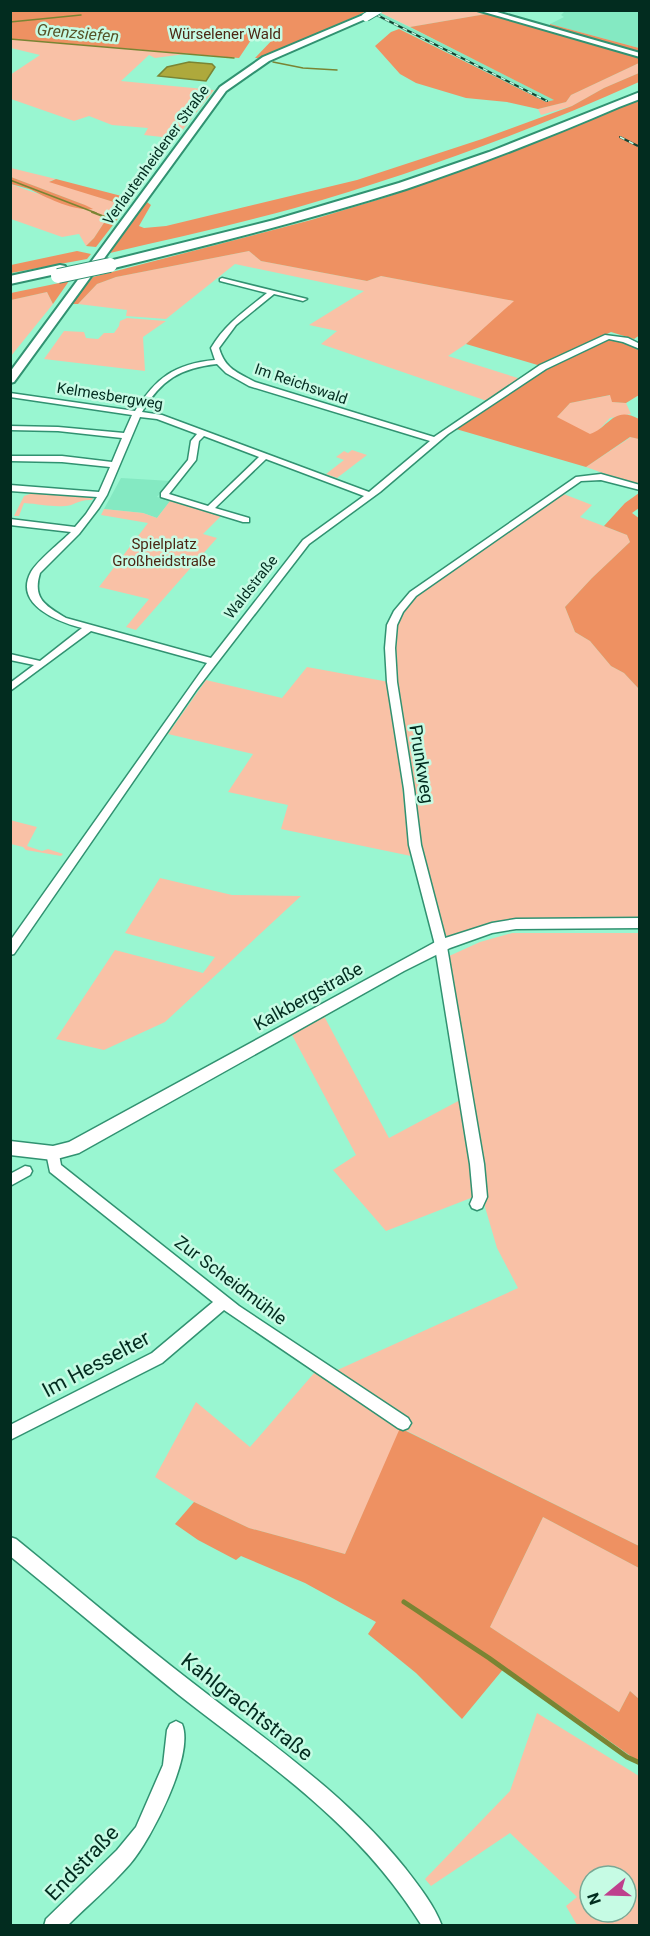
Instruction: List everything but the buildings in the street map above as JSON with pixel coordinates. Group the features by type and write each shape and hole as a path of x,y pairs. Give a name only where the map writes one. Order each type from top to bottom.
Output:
{"highway":[{"path":"111,261 422,173 533,133 639,87"},
{"path":"10,280 59,272 264,227 433,175 543,135 639,95"},
{"path":"10,286 59,272"}],"main road":[{"name":"Verlautenheidener Straße","path":"10,380 223,89 251,68 276,54 378,10"},
{"path":"480,10 639,56"}],"street":[{"path":"222,280 303,299"},
{"path":"212,661 63,620 42,608 35,600 33,581 36,572 88,519 103,495 138,412 161,381 193,366 219,362 215,348 230,326 273,292"},
{"name":"Waldstraße","path":"10,951 212,661 298,551 370,495 435,440 543,367 608,337 625,340 639,347"},
{"name":"Im Reichswald","path":"219,362 229,371 252,384 435,440"},
{"name":"Kelmesbergweg","path":"10,395 138,412 159,417 370,495"},
{"path":"10,428 58,429 127,436"},
{"path":"202,433 195,441 192,460 164,495 246,520"},
{"path":"210,508 265,456"},
{"path":"10,458 62,459 116,465"},
{"name":"Prunkweg","path":"477,1204 480,1197 477,1164 441,947 415,845 409,789 392,682 390,648 392,625 399,611 413,594 579,479 601,477 639,488"},
{"path":"10,488 103,495"},
{"path":"10,522 76,530"},
{"path":"10,688 80,638 90,627"},
{"path":"10,657 41,664"},
{"name":"Kalkbergstraße","path":"10,1148 52,1153 73,1148 441,947 496,926 639,923"},
{"name":"Zur Scheidmühle","path":"52,1153 55,1168 223,1302 403,1423"},
{"path":"10,1181 25,1171"},
{"name":"Im Hesselter","path":"10,1433 157,1358 223,1302"},
{"name":"Kahlgrachtstraße","path":"10,1545 184,1687 315,1789 369,1838 412,1892 433,1926"},
{"name":"Endstraße","path":"53,1926 124,1857 142,1833 172,1766 176,1730"}],"shaded area":[{"path":"565,11 639,11 639,48 550,24 564,17 561,15"},
{"path":"381,13 555,100 546,102 375,16"},
{"path":"189,62 212,64 215,67 206,81 158,76 167,67"},
{"path":"121,478 171,481 157,497 171,500 157,518 143,513 104,509"}],"green space":[{"name":"Würselener Wald","path":"363,10 365,12 260,58 255,58 276,36 255,34 239,58 11,39 11,11"},
{"path":"385,10 471,10 486,14 410,27 381,13"},
{"path":"486,14 639,57 639,63 571,95 566,102 538,109 507,102 466,98 416,83 400,74 375,46 391,32 399,29 546,102 554,100 410,27"},
{"path":"550,24 639,48 639,51 550,27"},
{"path":"11,39 185,54 155,58 149,55 121,81 214,90 173,142 161,141 162,137 144,135 148,128 112,125 89,116 74,121 11,99 10,75 40,55 11,48"},
{"path":"639,63 639,73 604,88 572,106 541,115 538,109 566,102 571,95"},
{"path":"639,73 639,82 597,100 512,135 382,181 295,208 110,253 147,202 151,205 139,226 144,228 166,226 357,180 482,139 572,106 604,88"},
{"path":"639,100 640,335 634,339 611,332 541,366 466,344 514,301 381,276 367,281 261,261 249,251 116,277 97,284 78,304 71,304 93,277 311,220 390,196"},
{"path":"11,168 56,179 50,181 117,203 94,238 86,246 79,234 62,237 11,219 11,184 29,191 85,205 11,177"},
{"path":"11,177 93,209 69,206 11,184"},
{"path":"56,179 133,199 96,247 86,246 94,238 117,203 49,182"},
{"path":"77,251 91,254 87,259 11,273 11,265"},
{"path":"249,251 261,261 367,281 381,276 515,301 466,344 448,356 521,379 487,401 321,344 337,331 309,325 364,291 235,264 166,319 126,316 127,310 78,304 97,284 116,277"},
{"path":"69,281 53,304 47,292 11,300 11,293"},
{"path":"47,292 53,304 11,356 11,300"},
{"path":"127,318 166,321 143,337 145,371 44,359 64,331 84,332 86,338 98,339 104,333 114,333 120,321"},
{"path":"610,338 623,341 639,349 639,395 626,403 612,402 610,395 570,403 557,417 590,434 617,416 630,415 639,419 639,439 630,437 586,467 456,429 546,368"},
{"path":"611,395 612,402 626,403 631,414 610,418 597,432 590,435 556,418 570,403"},
{"path":"631,437 639,439 639,486 586,467"},
{"path":"352,450 367,455 337,478 326,474 344,460 336,457 344,451 348,453"},
{"path":"33,493 93,498 65,506 24,503 19,516 14,516 24,496"},
{"path":"561,493 592,505 580,517 627,535 630,542 565,607 575,632 590,641 611,666 624,673 639,689 639,917 494,921 450,938 442,933 424,869 426,860 418,845 400,715 394,648 396,625 404,608 420,593"},
{"path":"639,493 639,508 632,513 640,519 639,689 624,673 611,666 590,641 575,632 565,607 630,542 627,535 604,526 625,503"},
{"name":"Spielplatz Großheidstraße","path":"170,501 222,515 203,534 217,538 136,630 126,627 149,599 99,587 148,523 101,515 104,509 143,513 157,518"},
{"path":"307,667 389,682 411,856 281,829 288,805 228,792 253,754 168,734 206,680 282,698"},
{"path":"10,820 37,827 27,846 63,854 61,856 26,850 11,844"},
{"path":"160,878 232,895 301,896 165,1022 104,1050 56,1039 115,950 203,973 215,957 125,933"},
{"path":"512,933 639,933 639,1546 401,1428 345,1554 249,1528 194,1502 155,1477 196,1402 250,1447 315,1372 333,1372 518,1288 497,1248 485,1207 481,1164 447,957 480,942"},
{"path":"324,1016 389,1138 462,1099 476,1196 386,1231 333,1170 356,1155 291,1033"},
{"path":"400,1428 639,1546 639,1568 543,1517 490,1627 619,1712 630,1691 639,1699 639,1762 505,1667 462,1719 416,1673 368,1634 376,1622 305,1583 241,1556 236,1560 198,1540 175,1524 194,1502 249,1528 345,1554"},
{"path":"543,1517 639,1568 639,1699 630,1691 619,1712 490,1627"},
{"path":"537,1713 639,1776 639,1925 577,1925 566,1906 577,1897 510,1833 431,1886 425,1879 510,1791"}],"waterway":[{"path":"10,22 81,15"},
{"name":"Grenzsiefen","path":"10,39 234,58"},
{"path":"273,62 303,68 337,70"},
{"path":"10,180 96,213"},
{"path":"92,212 113,220"},
{"path":"404,1602 489,1658 627,1757 640,1763"}],"railway":[{"path":"367,10 547,101"},
{"path":"620,137 640,147"}]}
